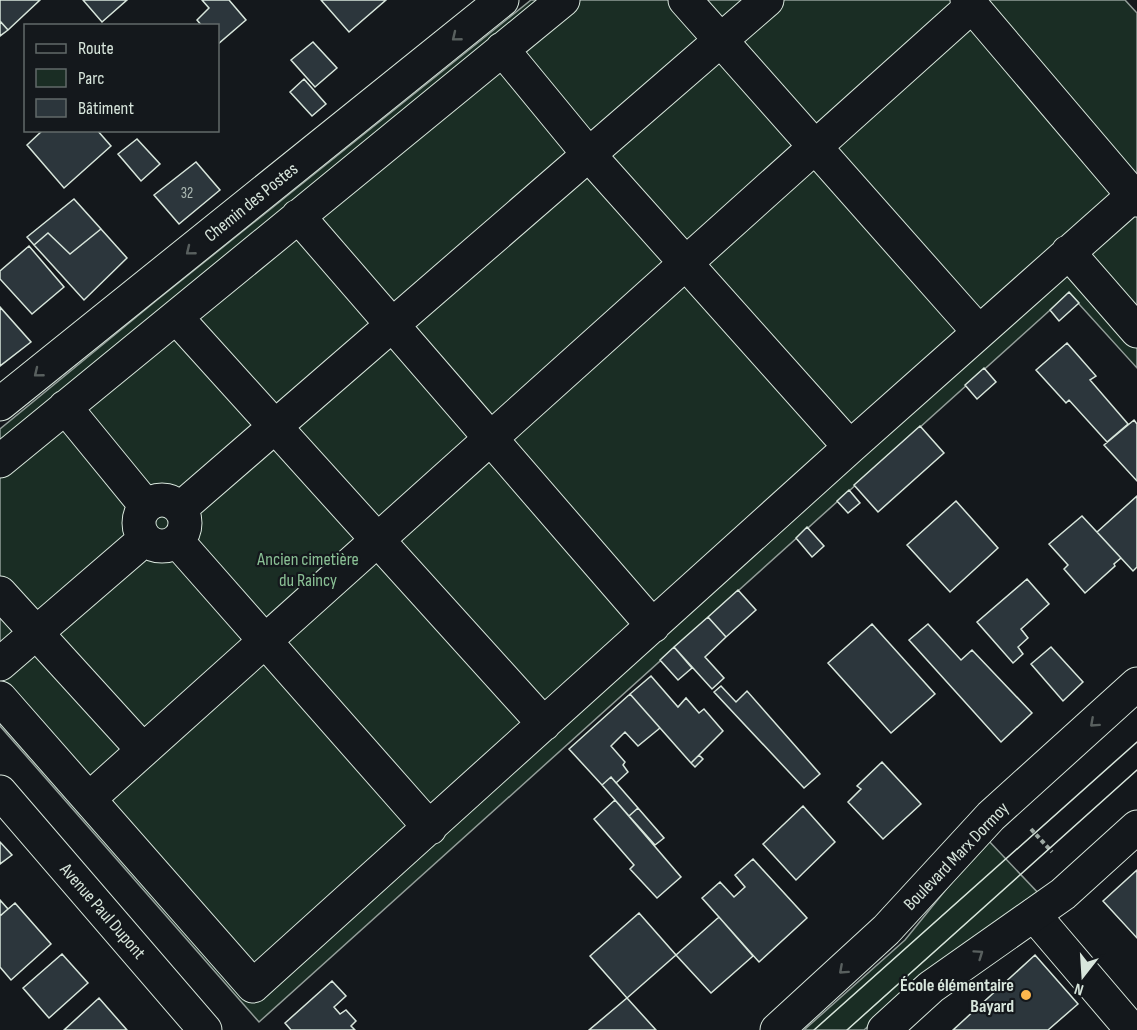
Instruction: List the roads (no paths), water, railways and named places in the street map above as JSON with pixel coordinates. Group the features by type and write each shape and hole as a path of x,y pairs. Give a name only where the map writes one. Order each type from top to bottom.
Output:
{"street":[{"name":"Chemin des Postes","path":"0,404 502,0"},
{"path":"0,461 563,0"},
{"path":"685,0 979,332"},
{"path":"181,508 590,156 767,0"},
{"path":"0,698 253,986 850,447 1068,252 1136,196 969,3 815,147 89,799"},
{"path":"502,49 590,156 850,447"},
{"path":"298,216 653,626"},
{"path":"1068,252 1137,331"},
{"path":"176,317 544,724"},
{"path":"65,407 146,506"},
{"path":"164,499 181,508 186,526 177,541 161,546 152,545 145,540 139,526 139,519 146,506 164,499"},
{"path":"0,664 145,540"},
{"path":"177,541 430,828"},
{"path":"0,592 143,750"},
{"name":"Boulevard Marx Dormoy","path":"777,1030 886,930 991,816 1137,684"},
{"name":"Avenue Paul Dupont","path":"0,792 205,1030"},
{"path":"884,1030 931,987 1063,894 1137,827"},
{"path":"1034,915 1132,1030"}],"tram line":[{"path":"814,1030 1137,742"},
{"path":"847,1030 1137,770"}],"place":[{"name":"École élémentaire Bayard","path":"1026,995"}],"park label":[{"name":"Ancien cimetière du Raincy","path":"308,569"}]}
